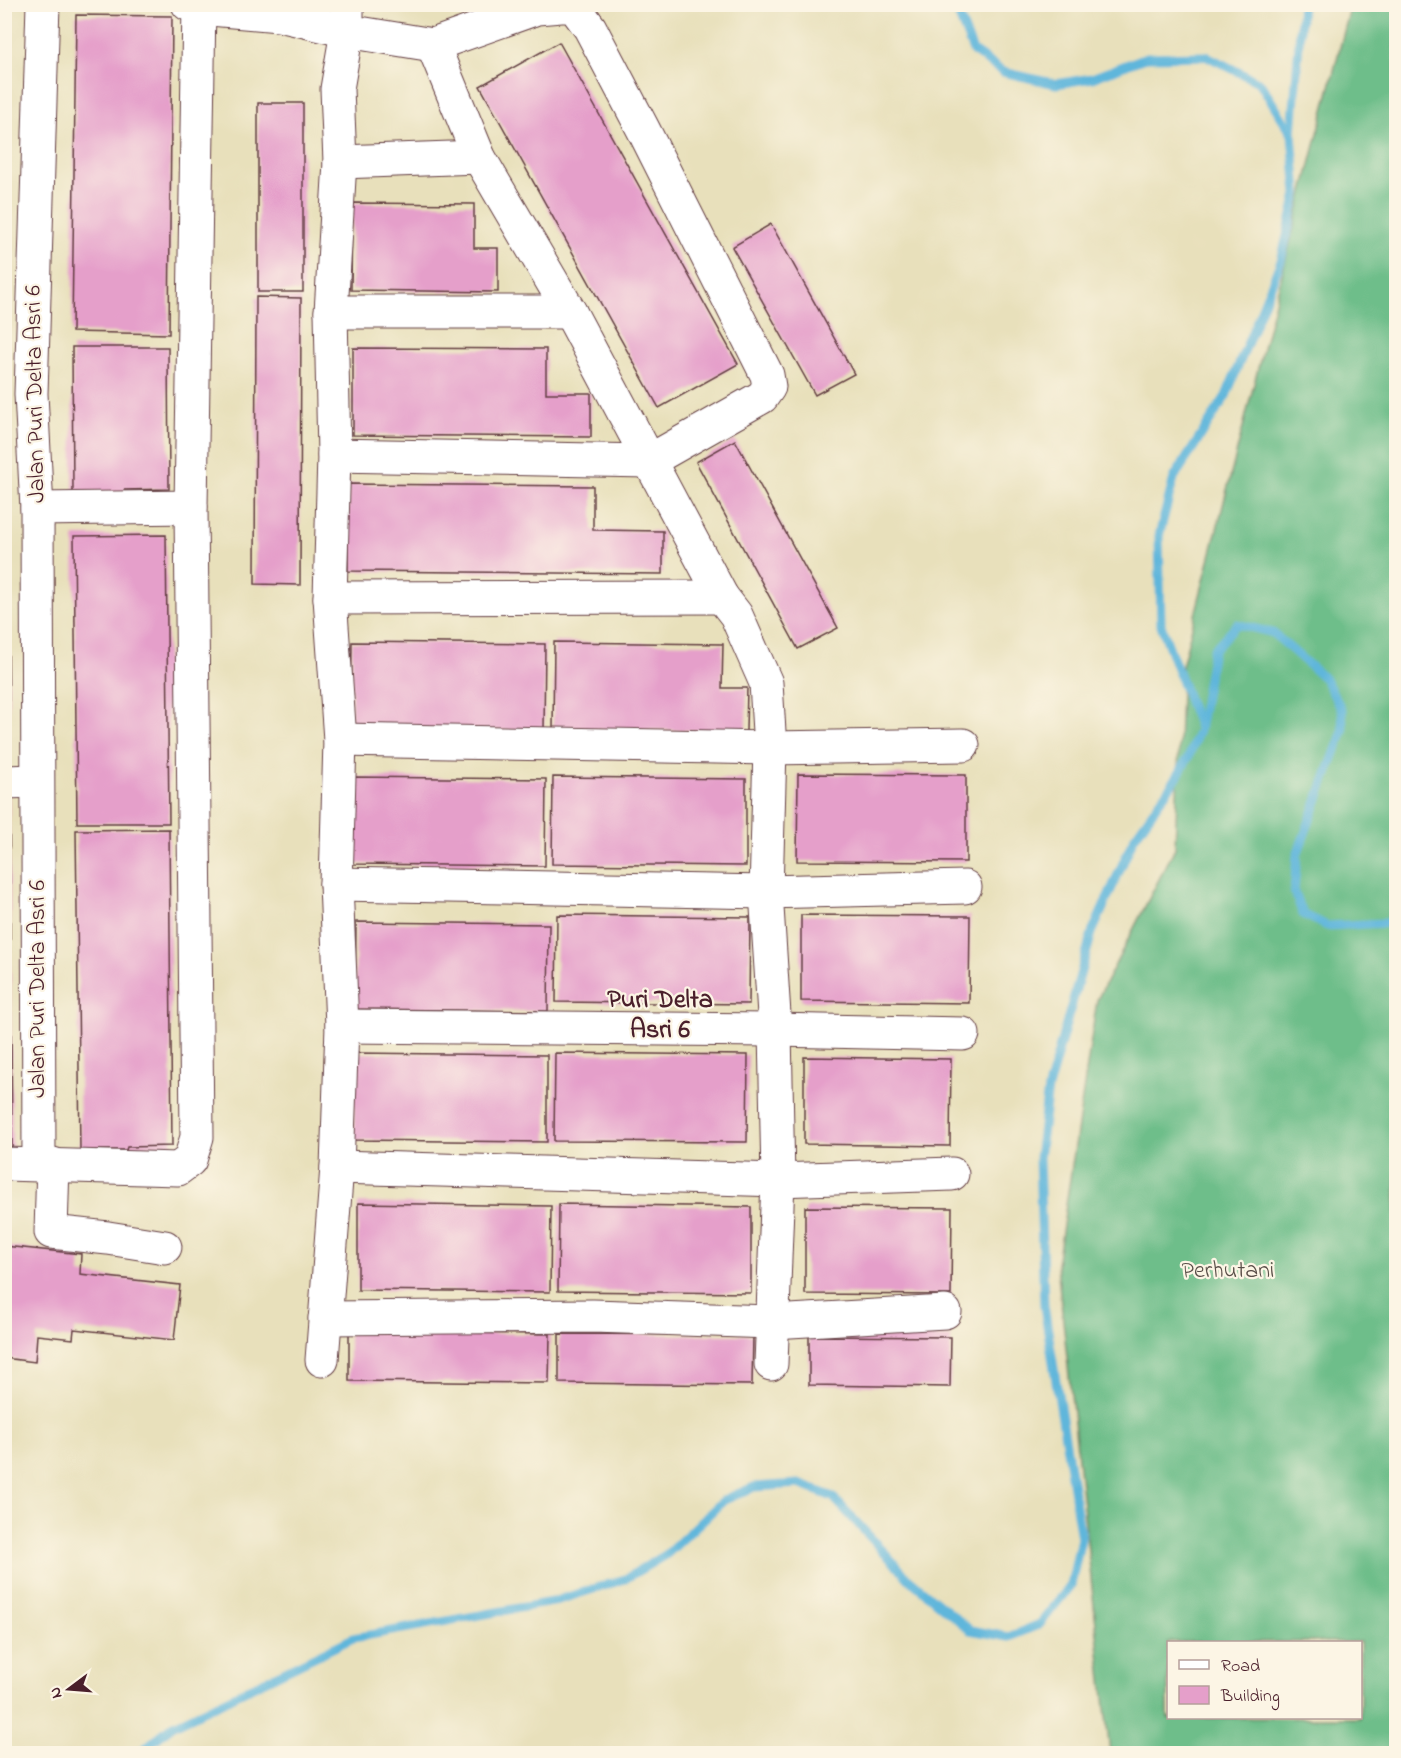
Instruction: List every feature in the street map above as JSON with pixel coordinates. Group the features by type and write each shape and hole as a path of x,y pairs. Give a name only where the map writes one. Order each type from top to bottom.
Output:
{"street":[{"path":"4,1164 178,1169 190,1160 197,1137 191,507 195,6 279,15 347,18 433,45 537,8 573,5 590,28 643,129 767,375 769,387 762,397 649,461 334,455"},
{"name":"Jalan Puri Delta Asri 6","path":"37,6 18,393 37,508 37,781 46,1164 51,1232 165,1247"},
{"path":"322,1360 337,1167 342,1026 336,884 340,740 330,598 334,455 331,312 340,162 337,89 347,18"},
{"path":"433,45 479,157 570,312 723,597 736,615 766,683 770,748 766,892 775,1030 778,1180 771,1364"},
{"path":"340,162 479,157"},
{"path":"331,312 570,312"},
{"path":"37,508 191,507"},
{"path":"330,598 723,597"},
{"path":"340,740 770,748 963,745"},
{"path":"4,782 37,781"},
{"path":"336,884 766,892 965,887"},
{"path":"342,1026 963,1034"},
{"path":"337,1167 778,1180 952,1174"},
{"path":"326,1318 593,1316 773,1322 945,1312"}],"green space":[{"name":"Perhutani","path":"1351,4 1396,5 1396,1753 1110,1753 1057,1265 1097,1000 1175,848 1182,666"}],"building":[{"path":"76,15 172,16 169,334 72,332"},
{"path":"559,42 738,364 659,408 480,86"},
{"path":"258,103 303,103 303,292 258,292"},
{"path":"352,203 474,204 474,248 498,248 498,292 351,290"},
{"path":"771,224 854,374 815,395 732,247"},
{"path":"256,297 301,298 300,585 255,584"},
{"path":"72,347 168,347 169,489 124,490 124,493 73,493"},
{"path":"353,348 546,349 546,393 591,393 591,437 353,435"},
{"path":"735,440 838,628 798,649 696,462"},
{"path":"4,477 7,477 9,754 4,754"},
{"path":"348,484 593,486 593,530 663,531 663,574 348,571"},
{"path":"166,535 169,823 77,823 74,536"},
{"path":"352,642 545,644 544,731 351,729"},
{"path":"554,642 723,644 722,688 747,688 746,731 553,729"},
{"path":"798,774 966,775 966,862 797,861"},
{"path":"352,777 546,779 545,866 352,864"},
{"path":"553,777 746,779 746,866 552,864"},
{"path":"4,797 9,797 12,1147 4,1147"},
{"path":"169,829 172,1146 127,1147 126,1150 80,1150 76,830"},
{"path":"557,915 750,917 749,1004 556,1002"},
{"path":"801,915 970,916 969,1003 801,1001"},
{"path":"356,922 549,924 548,1011 355,1009"},
{"path":"354,1053 547,1055 547,1142 354,1140"},
{"path":"555,1053 748,1055 747,1142 554,1141"},
{"path":"804,1057 951,1059 950,1146 804,1144"},
{"path":"358,1203 551,1206 550,1292 358,1290"},
{"path":"559,1204 751,1207 751,1293 558,1291"},
{"path":"805,1207 952,1208 951,1295 805,1294"},
{"path":"4,1246 81,1254 80,1274 180,1285 174,1340 74,1329 73,1339 37,1335 35,1362 4,1358"},
{"path":"349,1332 550,1334 549,1383 349,1381"},
{"path":"559,1334 753,1335 752,1385 559,1383"},
{"path":"809,1336 951,1337 950,1387 809,1385"}],"waterway":[{"path":"954,4 973,51 1003,72 1056,84 1092,78 1147,57 1207,56 1260,83 1292,134 1297,194 1281,261 1226,396 1174,478 1159,536 1161,625 1199,728"},
{"path":"1292,134 1302,4"},
{"path":"138,1754 172,1726 353,1638 552,1602 625,1579 667,1554 724,1500 754,1487 799,1484 833,1497 908,1578 970,1630 1009,1637 1040,1624 1071,1585 1081,1538 1044,1306 1039,1158 1048,1088 1092,933 1134,838 1189,756 1199,730 1213,650 1237,624 1273,633 1325,679 1342,710 1343,731 1297,855 1294,891 1303,914 1327,926 1386,923 1396,920"}],"district":[{"name":"Puri Delta Asri 6","path":"660,1016"}]}
